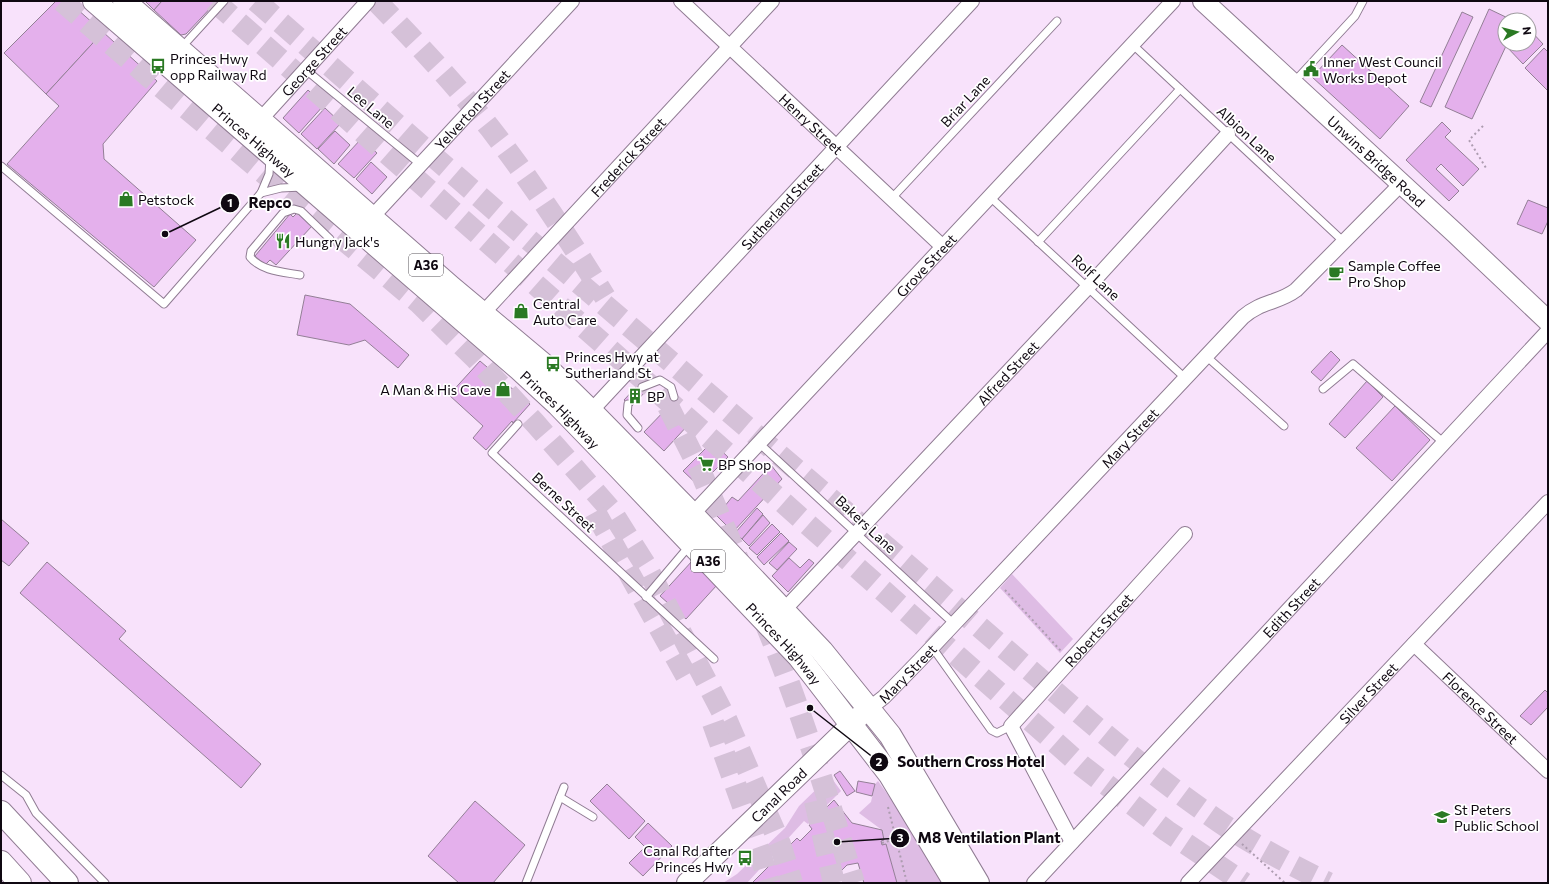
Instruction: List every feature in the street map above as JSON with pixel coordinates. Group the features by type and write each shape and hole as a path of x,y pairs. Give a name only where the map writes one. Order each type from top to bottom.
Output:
{"highway":[{"name":"Princes Highway","path":"94,1 270,152 308,187 524,374 687,529 784,610 822,651 870,708 890,735 978,883"},
{"name":"Princes Highway","path":"124,1 178,50 451,287 543,364 591,411 687,529 781,636 851,723 890,775 955,883"},
{"path":"1,812 67,883"},
{"path":"1,827 61,883"},
{"path":"1,862 20,883"},
{"path":"1,866 20,883"}],"main road":[{"name":"Unwins Bridge Road","path":"1203,1 1548,322"},
{"name":"Canal Road","path":"687,883 851,723 870,708"}],"street":[{"name":"George Street","path":"260,120 368,1"},
{"name":"Yelverton Street","path":"372,217 572,1"},
{"name":"Henry Street","path":"680,1 943,247"},
{"name":"Frederick Street","path":"483,313 772,1"},
{"name":"Sutherland Street","path":"591,411 972,1"},
{"name":"Grove Street","path":"687,529 760,444 989,196 1172,1"},
{"name":"Alfred Street","path":"784,610 1088,287 1228,134"},
{"name":"Mary Street","path":"870,708 884,697 954,624 1251,309 1286,296 1296,290 1401,184"},
{"name":"Edith Street","path":"1040,881 1072,842 1548,331"},
{"name":"Silver Street","path":"1188,883 1548,502"},
{"name":"Roberts Street","path":"1012,726 1185,534"},
{"name":"Florence Street","path":"1414,644 1548,772"},
{"path":"1012,726 1072,842"}],"lane":[{"path":"178,50 224,1"},
{"path":"1293,84 1355,16 1364,1"},
{"name":"Briar Lane","path":"892,198 1057,21"},
{"name":"Albion Lane","path":"1132,44 1344,242"},
{"name":"Lee Lane","path":"306,70 420,164"},
{"path":"1038,242 1180,89"},
{"path":"1,166 164,304 261,193 269,174 270,152"},
{"path":"261,193 281,188 308,187"},
{"name":"Rolf Lane","path":"989,196 1185,378"},
{"path":"300,275 263,268 254,262 250,257 251,251 284,213 294,210 301,211 330,239"},
{"path":"1206,356 1284,426"},
{"path":"1323,389 1353,364 1444,443"},
{"path":"642,387 660,380 671,387 674,397"},
{"path":"628,404 627,415 638,428"},
{"name":"Berne Street","path":"518,424 492,453 714,659"},
{"name":"Bakers Lane","path":"760,444 954,624"},
{"path":"646,597 687,529"},
{"path":"932,647 990,730 997,733 1012,726"},
{"path":"1,775 26,795 36,813 105,883"},
{"path":"526,883 564,788"},
{"path":"560,797 593,818"}],"path":[{"path":"1483,126 1469,140 1486,168"},
{"path":"1002,586 1070,661"},
{"path":"888,805 895,839 907,883"},
{"path":"1232,835 1284,883"},
{"path":"882,843 895,839"}],"shaded area":[{"path":"1012,574 1073,639 1060,653 1000,588"},
{"path":"830,776 841,791 808,824 804,821 747,883 723,883 737,874 785,828 799,806"},
{"path":"878,781 898,809 942,883 897,883 886,844 882,845 881,841 884,839 882,830 859,813 871,802 875,784"}],"building":[{"path":"56,1 68,1 103,32 46,94 4,53"},
{"path":"145,1 162,1 154,10"},
{"path":"162,1 217,1 186,34 181,35 154,10"},
{"path":"1489,9 1497,13 1497,52 1503,52 1472,119 1445,107"},
{"path":"1462,12 1473,17 1431,107 1420,102"},
{"path":"103,32 157,81 103,144 104,159 196,240 154,287 7,164 59,106 46,94"},
{"path":"1537,38 1543,44 1537,50"},
{"path":"1342,45 1409,106 1380,139 1312,77"},
{"path":"1544,48 1548,52 1548,91 1525,68"},
{"path":"1512,52 1535,52 1523,64"},
{"path":"308,90 324,105 299,133 283,118"},
{"path":"325,108 341,123 317,149 301,134"},
{"path":"1442,122 1451,131 1445,137 1479,169 1463,186 1441,164 1436,169 1459,191 1449,201 1406,160"},
{"path":"335,131 350,145 334,164 318,149"},
{"path":"361,139 377,153 354,178 338,164"},
{"path":"371,162 387,177 372,194 356,179"},
{"path":"1528,200 1548,208 1548,221 1542,234 1517,224"},
{"name":"Hungry Jack's","path":"297,213 312,226 276,265 270,260 265,265 255,256 290,214 293,217"},
{"path":"305,295 350,304 409,355 398,368 365,340 349,345 297,335"},
{"path":"1331,351 1340,360 1321,381 1311,372"},
{"path":"480,361 530,404 513,423 512,421 486,450 473,438 483,426 449,395"},
{"path":"1367,381 1383,397 1345,438 1329,424"},
{"name":"BP","path":"639,384 646,391 631,407 624,400"},
{"path":"669,406 689,424 664,451 644,432"},
{"path":"1395,406 1430,440 1392,481 1356,448"},
{"name":"BP Shop","path":"712,442 728,457 699,486 683,471"},
{"path":"771,465 782,479 733,532 717,516 732,497 738,501"},
{"path":"757,508 763,514 742,539 735,533"},
{"path":"763,515 770,523 749,546 742,539"},
{"path":"1,519 29,543 9,566 1,560"},
{"path":"772,524 780,532 757,555 749,548"},
{"path":"781,533 789,541 764,565 757,557"},
{"path":"789,542 797,549 777,570 769,563"},
{"path":"789,558 800,568 809,559 814,563 788,592 772,576"},
{"path":"693,560 717,585 686,619 660,596"},
{"path":"47,562 126,631 119,639 261,764 241,788 20,593"},
{"path":"1545,690 1548,693 1548,707 1531,725 1520,716"},
{"path":"840,771 855,791 847,796 834,775"},
{"path":"858,781 875,784 872,796 856,792"},
{"path":"607,784 645,821 629,839 590,801"},
{"path":"834,800 852,823 882,830 884,840 881,841 882,845 886,844 897,883 864,883 858,863 847,865 829,883 752,883 797,838 800,841 812,829 809,825"},
{"path":"475,801 525,845 493,883 459,883 428,856"},
{"path":"648,823 672,846 643,876 629,863 645,847 635,837"},
{"path":"751,858 753,860 748,865 746,863"}],"tunnel":[{"path":"62,1 155,82 418,302 476,359 535,423 610,509 646,566 727,721 780,844 792,883"},
{"path":"214,1 1082,766 1167,831 1244,883"},
{"path":"256,1 529,240 1089,721 1145,767 1218,821 1249,841 1328,883"},
{"path":"376,1 435,63 490,128 550,211 605,297"},
{"path":"668,406 699,468 740,564"},
{"path":"595,512 688,679"},
{"path":"765,622 801,718 854,883"},
{"path":"713,723 761,856 769,883"},
{"path":"815,801 834,883"}],"place":[{"name":"Princes Hwy opp Railway Rd","path":"158,66"},
{"name":"Inner West Council Works Depot","path":"1311,69"},
{"name":"Petstock","path":"126,199"},
{"name":"Repco","path":"165,234"},
{"name":"Hungry Jack's","path":"283,241"},
{"name":"Sample Coffee Pro Shop","path":"1336,273"},
{"name":"Central Auto Care","path":"521,311"},
{"name":"Princes Hwy at Sutherland St","path":"553,364"},
{"name":"A Man & His Cave","path":"503,389"},
{"name":"BP","path":"635,396"},
{"name":"BP Shop","path":"706,464"},
{"name":"Southern Cross Hotel","path":"810,708"},
{"name":"St Peters Public School","path":"1442,817"},
{"name":"M8 Ventilation Plant","path":"837,842"},
{"name":"Canal Rd after Princes Hwy","path":"745,858"}]}
